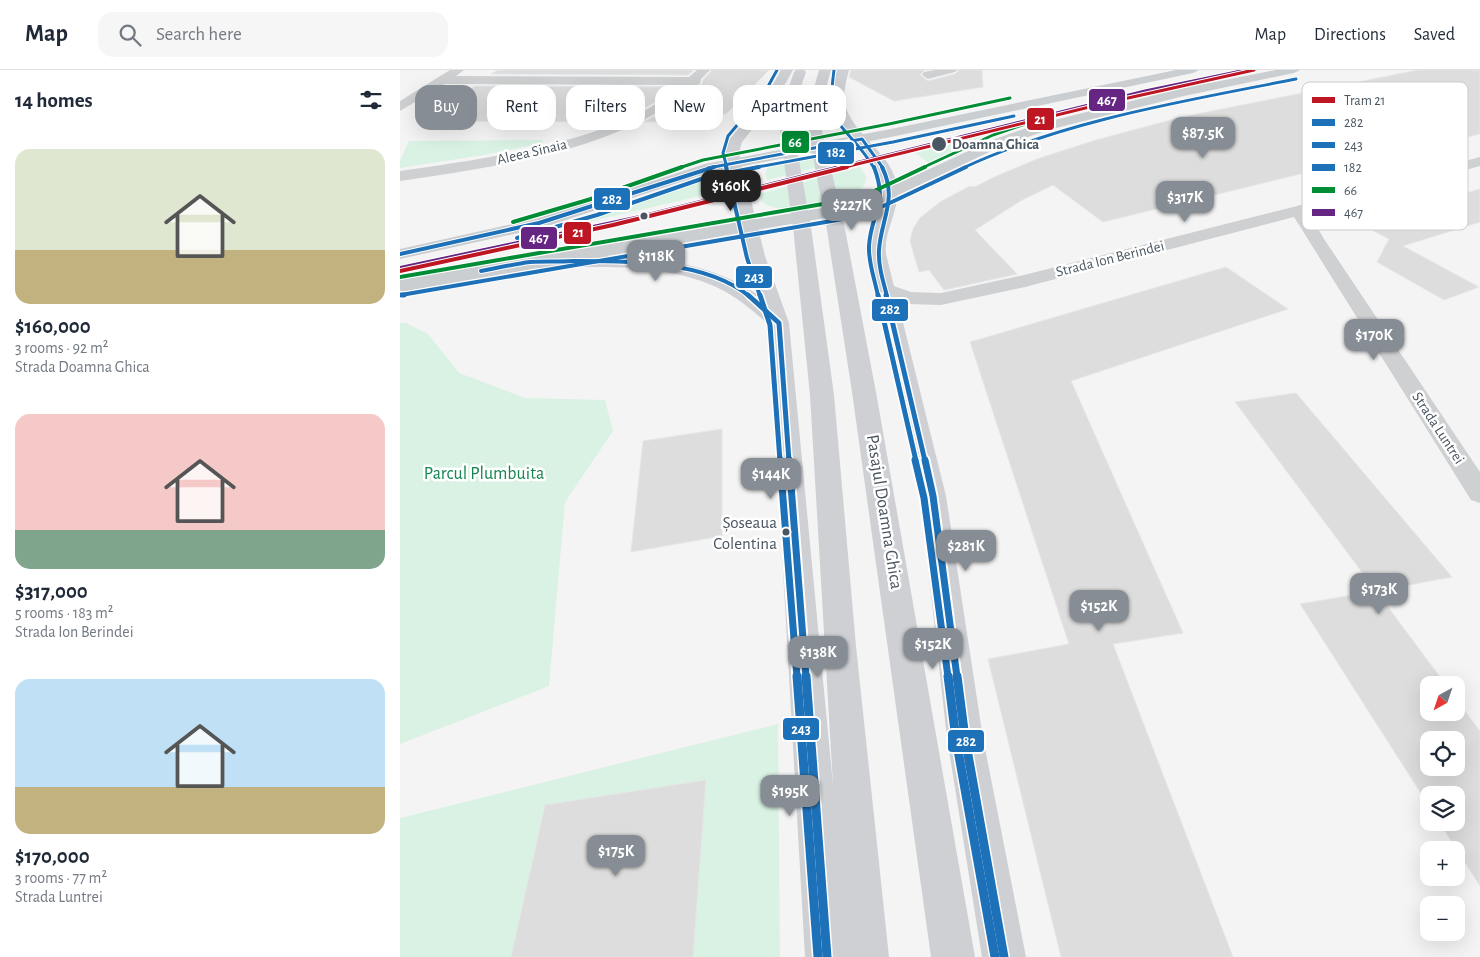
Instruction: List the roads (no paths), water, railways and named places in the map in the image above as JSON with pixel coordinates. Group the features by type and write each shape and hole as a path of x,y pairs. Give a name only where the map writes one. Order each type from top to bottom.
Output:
{"main road":[{"path":"787,70 772,97 735,141 732,153 756,256 779,323 827,957"},
{"path":"801,70 789,104 787,133 802,227 822,395 840,646 867,957"},
{"name":"Pasajul Doamna Ghica","path":"825,70 815,106 815,131 835,224 864,392 953,957"},
{"path":"843,70 836,98 846,121 880,160 887,174 892,193 890,206 877,245 885,289 933,496 966,738 1004,957"},
{"path":"400,254 539,224 705,169 862,139 1193,70"},
{"path":"400,286 530,262 848,209 892,193 972,154 1043,127 1184,92 1294,70"},
{"path":"530,262 610,261 648,263 704,273 747,294 779,323"}],"street":[{"path":"400,107 458,70"},
{"path":"514,80 527,70"},
{"path":"928,75 951,70"},
{"path":"443,80 700,75"},
{"name":"Aleea Sinaia","path":"400,176 506,159 572,143 649,112 677,96 700,75"},
{"name":"Strada Ion Berindei","path":"885,289 908,298 940,299 1025,281 1302,210"},
{"name":"Strada Luntrei","path":"1299,211 1302,216"},
{"name":"Strada Luntrei","path":"1310,230 1480,493"}],"tram line":[{"name":"21","path":"400,271 613,225 1110,102 1254,70"}],"place":[{"name":"Doamna Ghica","path":"939,144"},
{"name":"Șoseaua Colentina","path":"786,532"}],"park label":[{"name":"Parcul Plumbuita","path":"484,474"}]}
